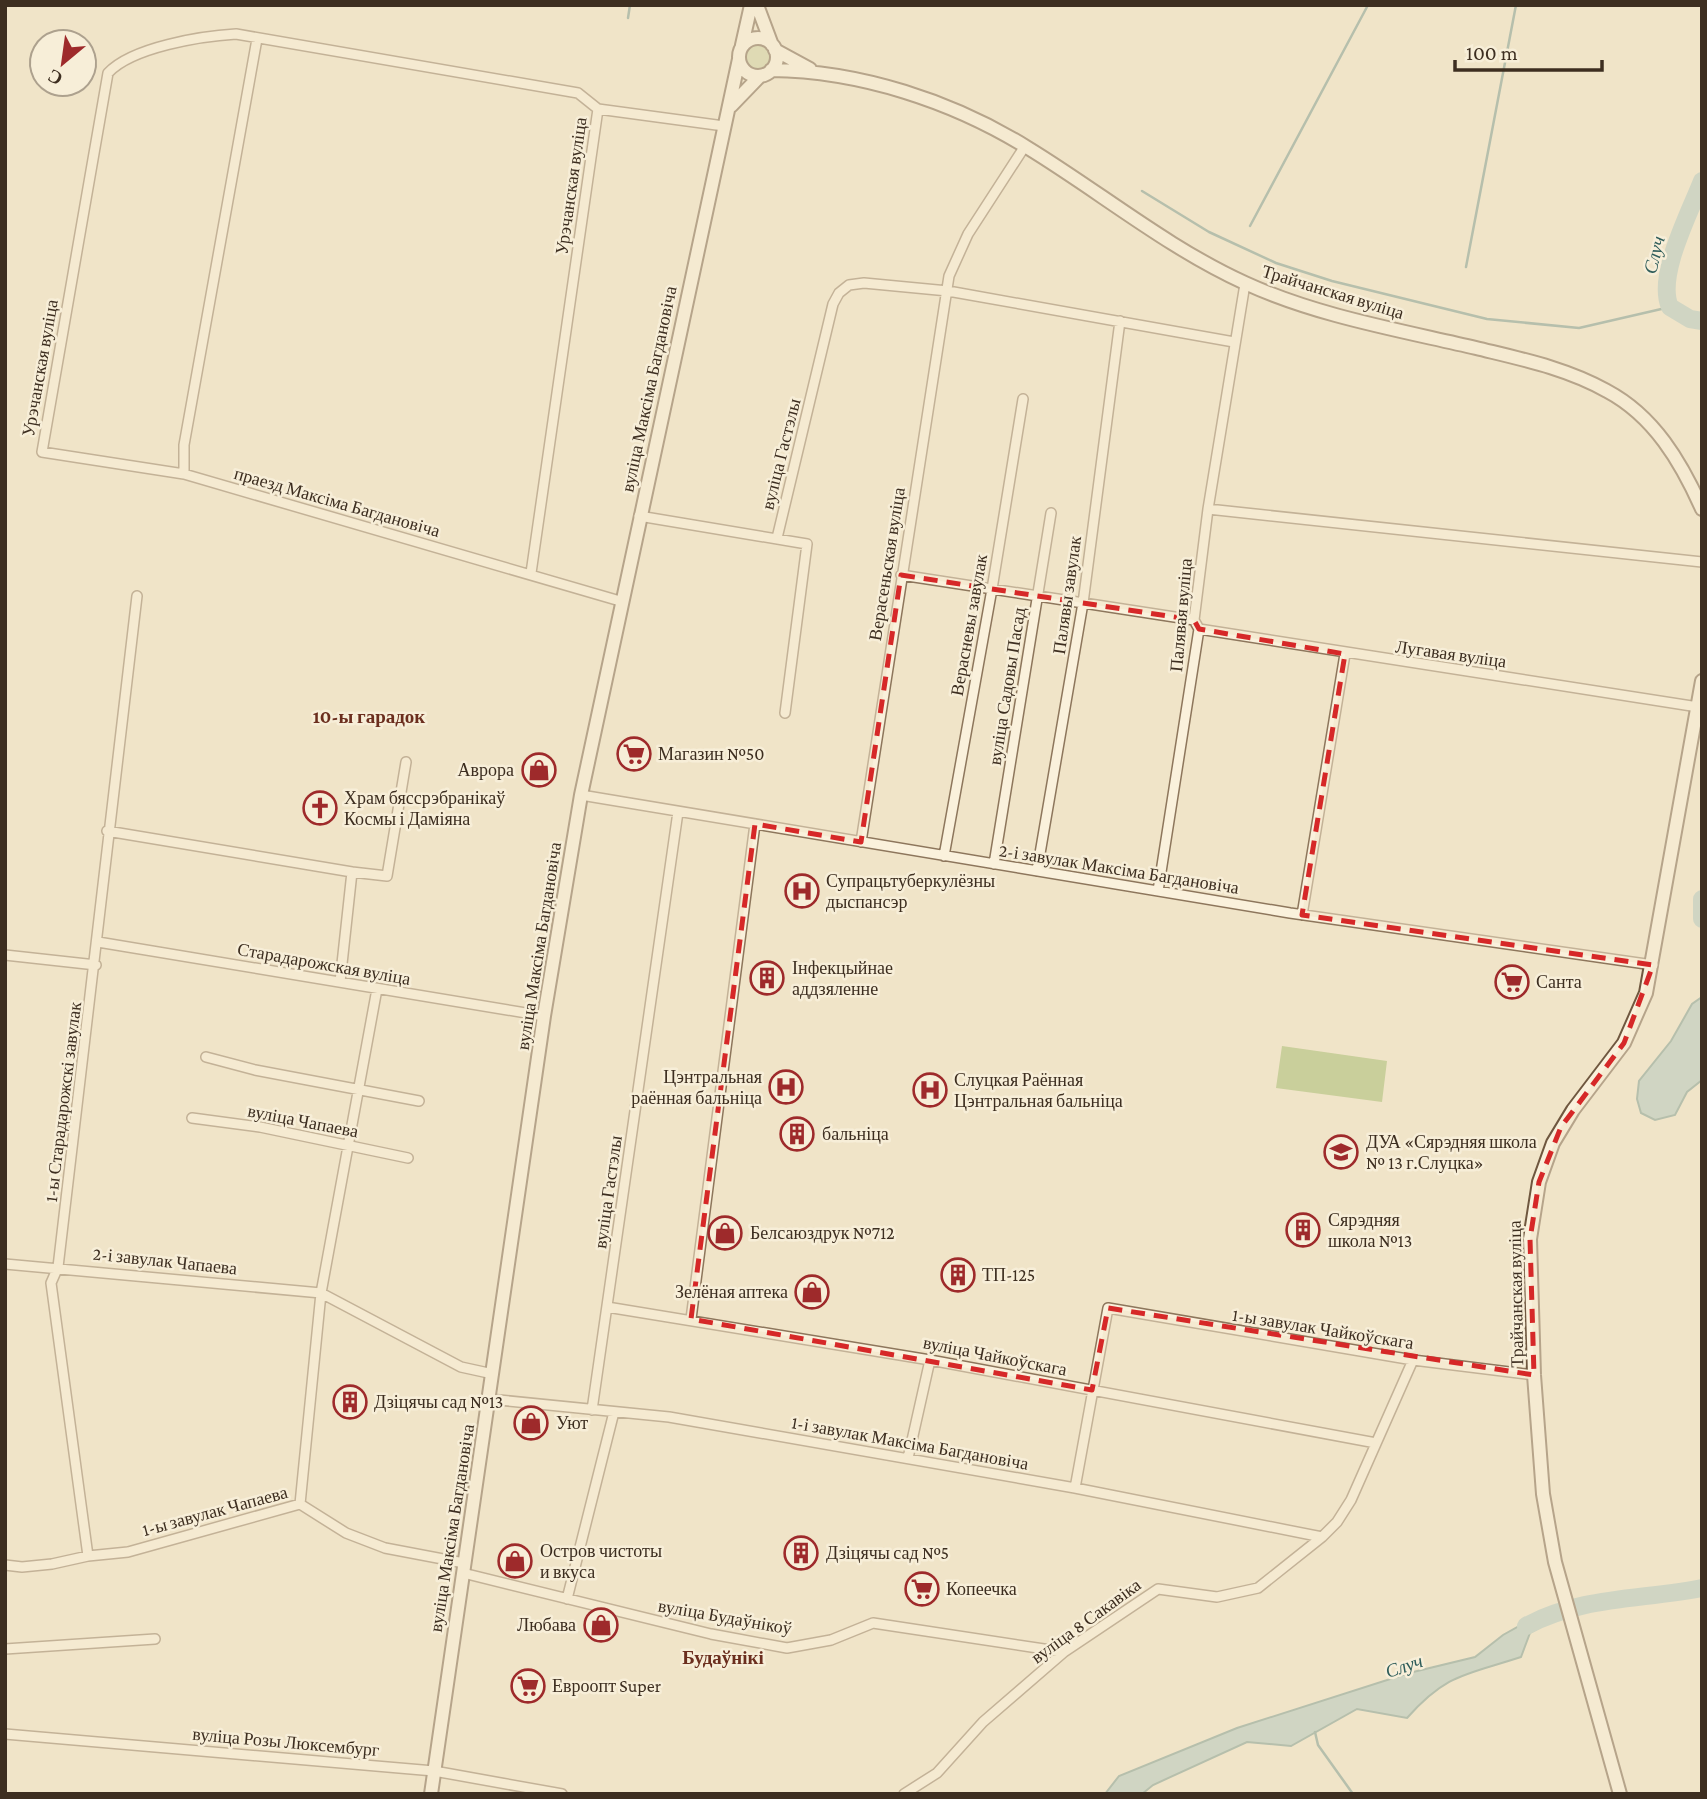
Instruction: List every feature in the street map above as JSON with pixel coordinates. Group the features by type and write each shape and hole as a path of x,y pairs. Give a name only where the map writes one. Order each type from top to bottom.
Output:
{"street":[{"path":"751,5 739,59 746,72 766,73 776,59 757,5"},
{"name":"Урэчанская вуліца","path":"42,452 108,73 124,60 213,35 236,34 578,93 598,109 531,573"},
{"path":"743,46 757,38 774,48"},
{"path":"184,474 184,445 257,39"},
{"name":"Трайчанская вуліца","path":"774,48 814,71"},
{"name":"вуліца Максіма Багдановіча","path":"430,1794 544,1016 581,796 620,601 739,59"},
{"name":"Трайчанская вуліца","path":"766,73 814,71 893,89 945,107 1025,146 1202,260 1245,284 1365,322 1536,362 1600,387 1639,415 1665,440 1686,474 1702,509"},
{"name":"вуліца Максіма Багдановіча","path":"727,113 735,99 766,73"},
{"path":"598,109 724,126"},
{"name":"Верасеньская вуліца","path":"861,842 949,276 958,251 1025,146"},
{"name":"вуліца Гастэлы","path":"777,538 833,304 839,293 849,285 864,283 948,291"},
{"name":"Палявая вуліца","path":"1158,891 1199,629 1194,620 1208,509 1245,284"},
{"path":"948,291 1234,342"},
{"name":"Палявы завулак","path":"1037,871 1083,603 1120,321"},
{"name":"Верасневы завулак","path":"944,856 1023,400"},
{"name":"праезд Максіма Багдановіча","path":"42,452 184,474 620,601"},
{"path":"1208,509 1702,562"},
{"name":"вуліца Садовы Пасад","path":"994,864 1051,513"},
{"path":"639,516 807,544 785,713"},
{"path":"901,575 1194,620"},
{"name":"1-ы Старадарожскі завулак","path":"58,1266 96,965 107,831 130,682 137,596"},
{"name":"Лугавая вуліца","path":"1199,629 1345,654 1698,707"},
{"path":"1302,915 1345,654"},
{"name":"Трайчанская вуліца","path":"1620,1794 1555,1562 1543,1494 1534,1375 1530,1239 1539,1182 1561,1127 1624,1043 1637,1018 1653,965 1702,681"},
{"path":"107,831 387,876 406,762"},
{"name":"2-і завулак Максіма Багдановіча","path":"581,796 1302,915 1653,965"},
{"name":"вуліца Гастэлы","path":"592,1410 678,812"},
{"path":"691,1319 755,824"},
{"path":"340,982 352,872"},
{"name":"Старадарожская вуліца","path":"98,942 544,1016"},
{"path":"5,955 96,965"},
{"path":"300,1504 321,1293 377,989"},
{"path":"206,1056 255,1070 359,1087 419,1101"},
{"name":"вуліца Чапаева","path":"192,1118 408,1158"},
{"name":"2-і завулак Чапаева","path":"5,1264 58,1266 321,1293 461,1367 493,1374"},
{"path":"58,1266 51,1283 88,1556"},
{"name":"вуліца Чайкоўскага","path":"607,1307 930,1360 1376,1443"},
{"name":"1-ы завулак Чайкоўскага","path":"1092,1390 1108,1308 1413,1360 1534,1375"},
{"path":"908,1458 930,1360"},
{"name":"вуліца 8 Сакавіка","path":"904,1794 937,1773 983,1722 1064,1652 1158,1589 1217,1597 1258,1588 1322,1537 1337,1522 1352,1500 1413,1360"},
{"path":"1075,1488 1092,1390"},
{"name":"1-і завулак Максіма Багдановіча","path":"489,1399 669,1417 1075,1488 1322,1537"},
{"path":"567,1599 614,1412"},
{"name":"1-ы завулак Чапаева","path":"5,1565 22,1567 52,1564 88,1556 128,1552 300,1504 346,1533 385,1548 464,1568"},
{"name":"вуліца Будаўнікоў","path":"464,1568 567,1599 711,1634 787,1648 831,1640 873,1623 1064,1652"},
{"path":"5,1648 155,1639"},
{"name":"вуліца Розы Люксембург","path":"5,1734 434,1771 562,1794"}],"highlighted area":[{"path":"901,575 1194,620 1199,629 1345,654 1302,915 1653,965 1624,1043 1561,1127 1539,1182 1530,1239 1534,1375 1108,1308 1092,1390 691,1319 755,824 861,842"}],"green space":[{"path":"758,44 767,48 771,57 767,66 758,70 749,66 745,57 749,48"},
{"path":"1282,1046 1387,1061 1382,1102 1276,1088"}],"water":[{"path":"1702,997 1702,1080 1687,1092 1675,1115 1655,1120 1641,1113 1637,1099 1639,1081 1671,1041 1692,1004"},
{"path":"1546,1611 1551,1621 1530,1633 1521,1657 1458,1677 1434,1692 1407,1718 1357,1709 1291,1746 1247,1742 1153,1785 1142,1794 1105,1794 1119,1776 1237,1728 1409,1673 1475,1657 1503,1635"}],"waterway":[{"path":"628,18 630,5"},
{"path":"1250,226 1368,5"},
{"path":"1466,267 1516,5"},
{"name":"Случ","path":"1702,181 1676,244 1667,279 1670,307 1690,319 1702,321"},
{"path":"1142,191 1209,232 1276,263 1332,281 1487,319 1579,328 1670,307"},
{"name":"Случ","path":"1702,899 1702,919"},
{"name":"Случ","path":"1526,1626 1547,1616 1590,1604 1702,1588"},
{"path":"1315,1732 1318,1745 1353,1794"}],"place":[{"name":"Магазин №50","path":"634,754"},
{"name":"Аврора","path":"539,770"},
{"name":"Храм бяссрэбранікаў Космы і Даміяна","path":"320,808"},
{"name":"Супрацьтуберкулёзны дыспансэр","path":"802,891"},
{"name":"Інфекцыйнае аддзяленне","path":"767,978"},
{"name":"Санта","path":"1512,982"},
{"name":"Цэнтральная раённая бальніца","path":"786,1087"},
{"name":"Слуцкая Раённая Цэнтральная бальніца","path":"930,1090"},
{"name":"бальніца","path":"797,1134"},
{"name":"ДУА «Сярэдняя школа № 13 г.Слуцка»","path":"1341,1152"},
{"name":"Сярэдняя школа №13","path":"1303,1230"},
{"name":"Белсаюздрук №712","path":"725,1233"},
{"name":"ТП-125","path":"958,1275"},
{"name":"Зелёная аптека","path":"812,1292"},
{"name":"Дзіцячы сад №13","path":"350,1402"},
{"name":"Уют","path":"531,1423"},
{"name":"Дзіцячы сад №5","path":"801,1553"},
{"name":"Остров чистоты и вкуса","path":"515,1561"},
{"name":"Копеечка","path":"922,1589"},
{"name":"Любава","path":"601,1625"},
{"name":"Евроопт Super","path":"528,1686"}],"district":[{"name":"10-ы гарадок","path":"369,716"},
{"name":"Будаўнікі","path":"723,1657"}]}
